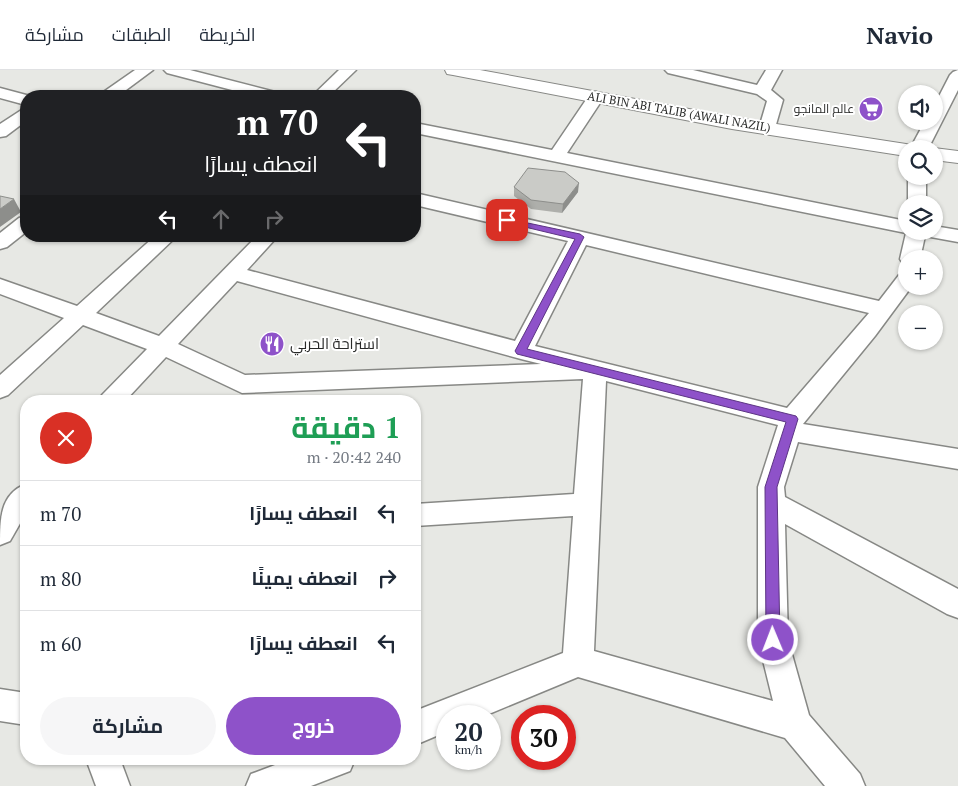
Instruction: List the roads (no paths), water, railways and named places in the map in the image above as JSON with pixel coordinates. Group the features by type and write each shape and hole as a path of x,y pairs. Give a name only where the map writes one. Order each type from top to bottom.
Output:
{"main road":[{"name":"ALI BIN ABI TALIB (AWALI NAZIL)","path":"453,70 767,128 898,149"},
{"path":"943,155 958,157"}],"street":[{"path":"117,90 145,70"},
{"path":"172,70 250,90"},
{"path":"326,90 348,70"},
{"path":"673,70 762,91 775,100 767,128"},
{"path":"762,91 774,70"},
{"path":"925,140 958,75"},
{"path":"0,93 20,98"},
{"path":"556,157 596,97"},
{"path":"0,132 20,118"},
{"path":"421,129 898,226"},
{"path":"421,200 884,309"},
{"path":"0,243 20,227"},
{"path":"943,234 958,236"},
{"path":"521,351 580,237"},
{"path":"0,389 160,242"},
{"path":"117,395 262,242"},
{"path":"232,273 595,370 790,425 958,460"},
{"path":"0,286 162,346 245,393 595,370"},
{"path":"848,786 795,724 773,640 771,487 790,425 898,291"},
{"path":"578,662 595,370"},
{"path":"771,503 958,604"},
{"path":"0,533 17,504"},
{"path":"421,515 588,504"},
{"path":"421,726 578,662 795,724"},
{"path":"0,705 20,708"},
{"path":"105,765 113,786"},
{"path":"264,786 322,765"}],"place":[{"name":"عالم المانجو","path":"871,109"},
{"name":"استراحة الحربي","path":"272,344"}]}
